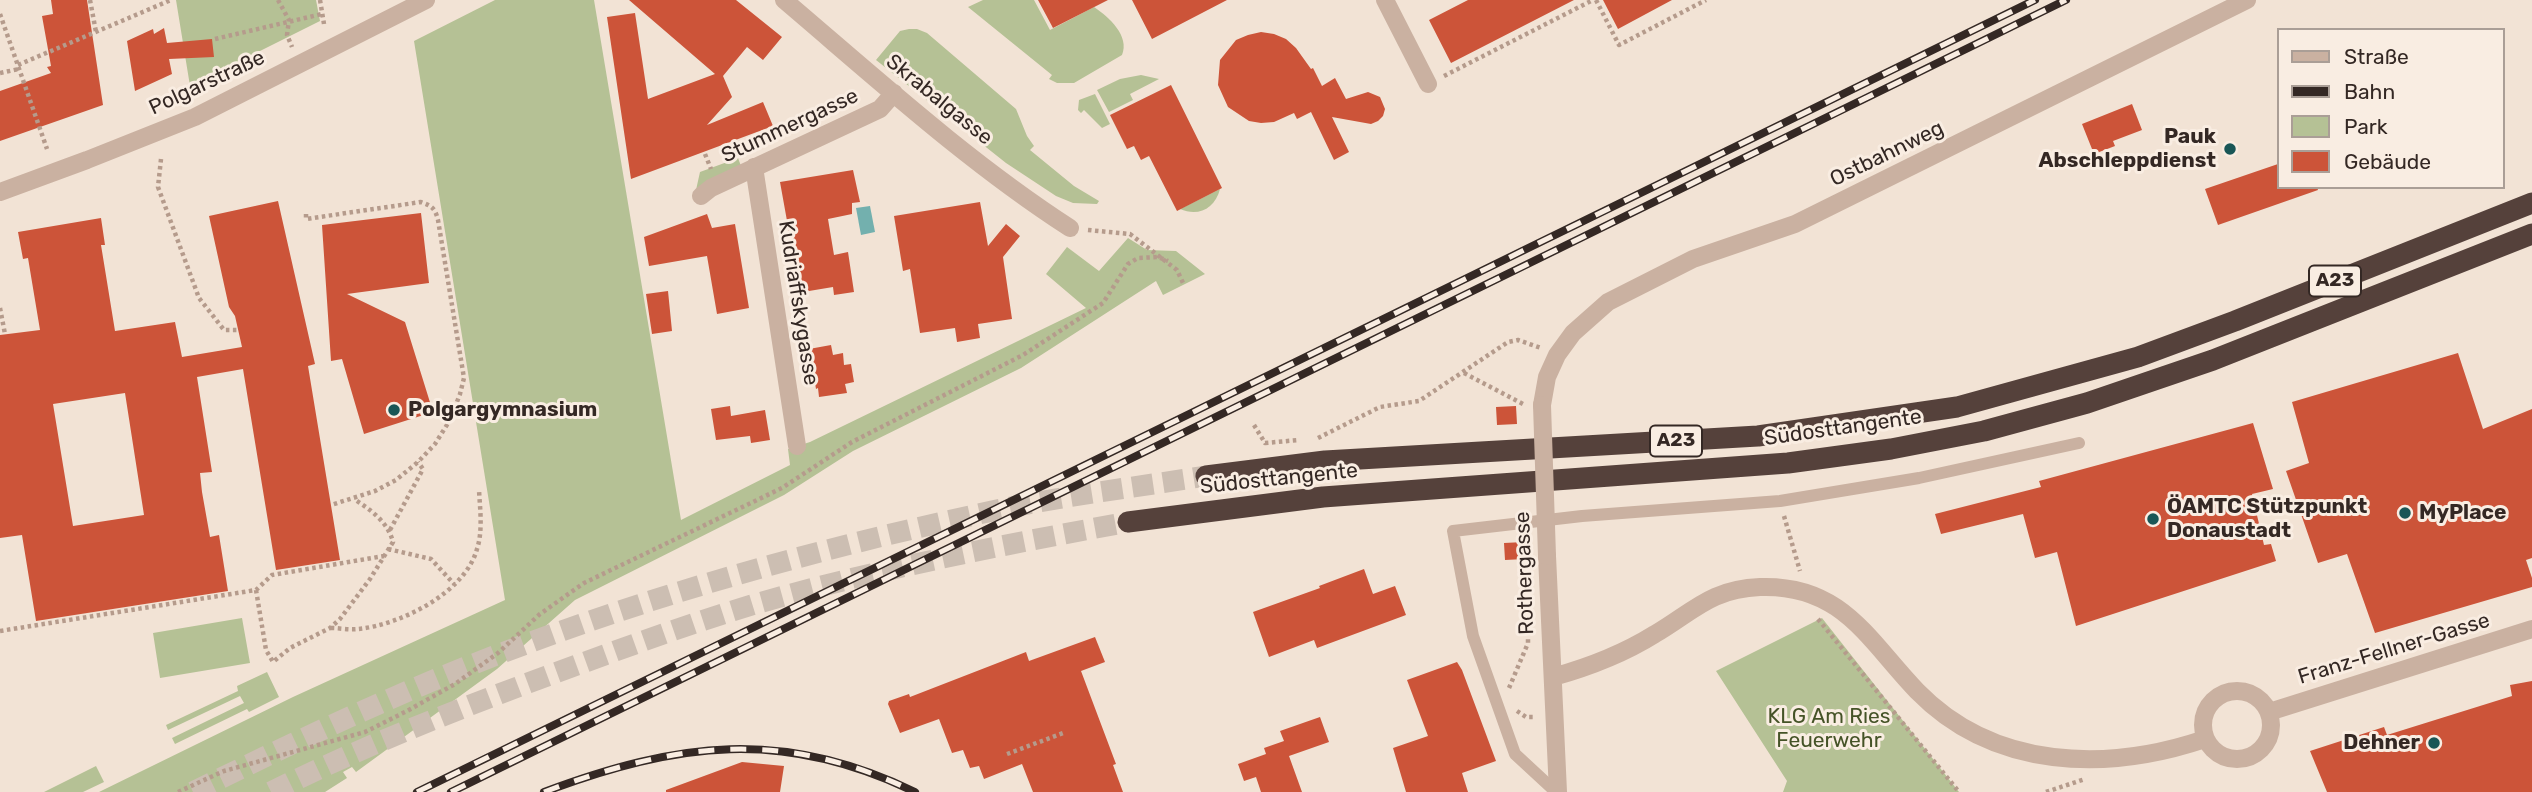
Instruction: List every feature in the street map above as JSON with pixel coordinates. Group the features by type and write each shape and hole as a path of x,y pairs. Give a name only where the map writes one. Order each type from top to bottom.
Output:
{"highway":[{"name":"Südosttangente","path":"1206,476 1325,461 1758,436 1957,407 2138,357 2532,203"},
{"name":"Südosttangente","path":"1128,522 1323,497 1788,463 1891,449 1984,430 2087,403 2213,360 2532,234"}],"street":[{"name":"Polgarstraße","path":"0,192 195,117 426,0"},
{"name":"Skrabalgasse","path":"784,0 1028,201 1070,228"},
{"path":"1385,0 1428,84"},
{"name":"Ostbahnweg","path":"1557,355 1588,317 1645,281 1693,259 1795,224 2247,0"},
{"name":"Stummergasse","path":"701,196 711,188 754,167 880,109 894,93"},
{"name":"Kudriaffskygasse","path":"754,167 797,446"},
{"name":"Rothergasse","path":"1557,355 1547,377 1542,405 1557,792"},
{"path":"1553,677 1608,659 1656,634 1695,606 1726,592 1761,587 1806,593 1832,603 1861,626 1919,692 1950,717 1984,737 2023,752 2076,761 2122,758 2185,746 2205,739"},
{"name":"Franz-Fellner-Gasse","path":"2269,712 2532,629"},
{"path":"2234,690 2255,695 2269,712 2272,723 2265,746 2245,759 2233,760 2222,756 2212,749 2205,739 2203,717 2207,707 2224,692 2234,690"}],"lane":[{"path":"1557,792 1515,754 1473,636 1453,531 1582,516 1780,501 1919,478 2079,443"}],"path":[{"path":"90,0 96,32"},
{"path":"0,73 172,0"},
{"path":"278,0 289,20 286,35 299,64"},
{"path":"320,0 324,24"},
{"path":"1428,84 1595,0 1619,44 1706,0"},
{"path":"215,39 275,27 289,20 322,13"},
{"path":"0,15 47,149"},
{"path":"1467,55 1471,62"},
{"path":"160,159 158,187 199,298 224,330 238,330"},
{"path":"412,197 413,203"},
{"path":"306,214 306,219 359,209 413,203 431,205 436,211 464,378 450,419 435,444 418,462 396,480 354,499 331,505"},
{"path":"1070,228 1130,234 1168,261 1177,270 1183,283"},
{"path":"178,792 224,771 365,732 407,711 455,684 498,653 540,614 584,583 782,488 852,442 1023,355 1103,303 1128,264 1138,258 1158,257 1168,261"},
{"path":"0,308 5,334"},
{"path":"1255,425 1265,443 1322,437 1380,407 1419,401 1508,342 1518,340 1534,345"},
{"path":"1464,373 1523,405"},
{"path":"390,530 423,469 418,462"},
{"path":"330,628 356,630 383,624 428,605 454,584 477,551 480,536 480,490"},
{"path":"256,590 266,650 273,662 290,648 330,628 348,609 393,542 390,530 370,509 354,499"},
{"path":"1780,501 1806,593 1820,624 1959,792"},
{"path":"388,549 431,559 454,584"},
{"path":"0,631 256,590 272,575 384,556"},
{"path":"1507,696 1528,643 1529,619"},
{"path":"1514,710 1526,717 1546,718"},
{"path":"1007,754 1066,732"}],"green space":[{"path":"176,0 316,0 320,21 190,86"},
{"path":"495,0 594,0 681,520 790,465 788,449 810,442 1086,308 1046,274 1067,247 1099,271 1128,238 1147,250 1176,251 1205,274 1163,295 1156,281 1021,368 853,451 784,495 575,600 497,669 356,772 352,767 343,772 347,778 325,792 99,792 293,697 505,600 414,41"},
{"path":"983,0 1034,0 1050,30 1094,7 1112,22 1121,34 1124,48 1122,55 1074,83 1057,83 1049,79 1052,75 968,7"},
{"path":"909,29 927,33 1016,109 1034,146 1030,150 1074,186 1099,201 1097,204 1073,203 1056,196 1006,163 876,60 900,31"},
{"path":"1141,75 1159,79 1130,94 1133,100 1109,112 1097,90 1120,79"},
{"path":"1095,94 1110,124 1102,128 1084,110 1081,113 1078,110 1079,100"},
{"path":"738,158 741,166 696,190 700,172"},
{"path":"1220,189 1214,202 1205,210 1193,212 1180,209"},
{"path":"242,618 250,663 160,678 153,633"},
{"name":"KLG Am Ries Feuerwehr","path":"1822,618 1959,792 1783,792 1787,781 1716,671"},
{"path":"267,672 279,697 249,712 247,709 175,744 172,738 244,703 240,696 168,730 166,725 238,691 237,686"},
{"path":"96,766 104,782 83,792 44,792"}],"water":[{"path":"870,206 875,232 861,235 856,208"}],"building":[{"path":"51,0 87,0 103,105 0,141 0,91 51,73 47,67 51,66 42,16 53,14"},
{"path":"629,0 736,0 782,37 763,60 747,47 723,76 732,97 707,125 763,102 773,126 631,179 607,17 635,13 648,99 715,74"},
{"path":"1038,0 1108,0 1053,28"},
{"path":"1132,0 1227,0 1152,39"},
{"path":"1468,0 1574,0 1451,63 1429,20"},
{"path":"1603,0 1672,0 1618,29"},
{"path":"164,28 167,43 212,39 214,57 169,59 172,74 135,91 127,41 153,29 154,34"},
{"path":"1261,32 1286,39 1311,69 1313,68 1322,86 1335,78 1346,99 1368,92 1380,97 1385,109 1383,116 1371,124 1332,117 1349,152 1334,160 1311,112 1297,119 1294,113 1274,122 1261,123 1249,121 1228,107 1218,85 1220,60 1236,40"},
{"path":"1171,85 1222,188 1177,211 1149,156 1141,160 1134,146 1127,149 1110,115"},
{"path":"2132,104 2142,130 2113,141 2115,146 2094,154 2082,124"},
{"path":"2276,165 2276,189 2318,190 2218,225 2205,189"},
{"path":"853,170 860,202 852,203 852,214 828,219 834,255 848,252 854,292 834,295 833,287 803,292 795,242 791,243 780,182"},
{"name":"Polgargymnasium","path":"278,201 315,364 308,366 340,560 276,570 243,369 197,377 212,472 200,473 202,492 210,537 219,535 228,591 36,621 22,535 0,538 0,335 40,330 28,258 23,259 18,232 101,218 105,245 101,245 115,331 175,322 182,357 242,347 235,316 229,307 209,216","holes":["125,393 144,515 73,526 53,404"]},
{"path":"980,202 988,246 1006,224 1020,236 1003,257 1012,319 978,324 980,338 957,342 955,328 920,333 910,269 903,271 894,216"},
{"path":"421,213 429,283 347,294 405,322 433,412 364,434 342,359 331,361 322,225"},
{"path":"707,214 712,228 735,224 749,308 717,314 707,256 649,266 644,237"},
{"path":"668,291 672,331 652,334 646,294"},
{"path":"831,345 833,355 843,353 844,365 851,364 854,382 845,384 847,393 819,397 809,349"},
{"name":"MyPlace","path":"2458,353 2483,429 2532,409 2532,558 2526,560 2532,587 2375,633 2347,554 2318,563 2286,471 2309,463 2292,402"},
{"path":"730,406 731,416 765,410 770,440 751,443 750,436 716,440 711,409"},
{"path":"1516,406 1517,424 1497,425 1496,407"},
{"name":"ÖAMTC Stützpunkt Donaustadt","path":"2253,423 2273,489 2252,494 2264,545 2271,544 2276,561 2076,626 2057,552 2035,558 2023,514 1941,534 1935,514 2041,487 2039,481"},
{"path":"1524,542 1525,559 1505,560 1504,543"},
{"path":"1364,569 1373,594 1395,586 1406,615 1317,648 1314,640 1269,657 1253,612"},
{"path":"1095,637 1105,662 1081,671 1116,764 1113,765 1123,792 1033,792 1022,764 984,779 979,766 970,768 963,750 952,753 939,719 900,733 888,704 889,701 909,694 910,697 1026,652 1029,661"},
{"path":"1457,662 1496,761 1462,773 1468,792 1406,792 1393,748 1428,736 1407,680"},
{"name":"Dehner","path":"2532,681 2532,792 2327,792 2310,751 2384,727 2387,735 2512,696 2510,685"},
{"path":"1320,717 1329,742 1289,756 1302,792 1261,792 1256,777 1244,781 1238,764 1266,754 1264,748 1284,741 1280,731"},
{"path":"742,762 784,766 780,792 666,792 666,790"}],"tunnel":[{"path":"193,792 321,730 451,673 580,625 711,582 844,546 1007,508 1206,476"},
{"path":"271,792 447,714 680,628 755,604 894,569 1128,522"}],"railway":[{"path":"417,792 2035,0"},
{"path":"451,792 2066,0"},
{"path":"544,792 640,762 685,753 730,749 775,751 820,758 867,772 915,792"}],"place":[{"name":"Pauk Abschleppdienst","path":"2230,149"},
{"name":"Polgargymnasium","path":"394,410"},
{"name":"MyPlace","path":"2405,513"},
{"name":"ÖAMTC Stützpunkt Donaustadt","path":"2153,519"},
{"name":"Dehner","path":"2434,743"}]}
